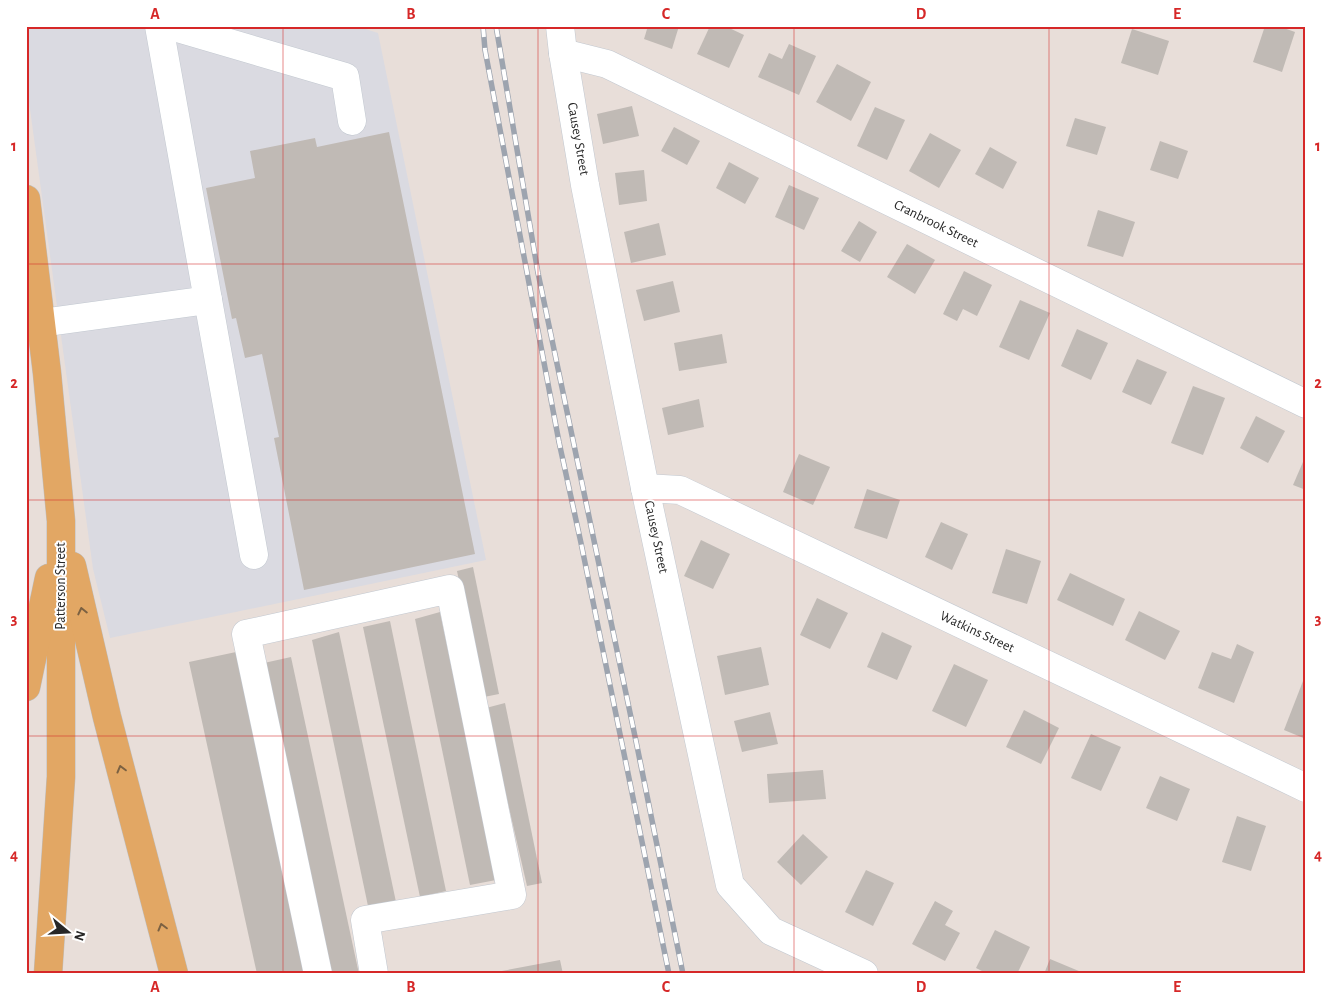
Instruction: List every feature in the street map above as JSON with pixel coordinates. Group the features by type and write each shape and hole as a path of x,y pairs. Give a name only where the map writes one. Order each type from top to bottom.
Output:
{"main road":[{"name":"Patterson Street","path":"26,199 42,323 61,521 61,777 48,974"},
{"path":"26,687 61,521"},
{"path":"61,521 107,716 174,974"}],"street":[{"path":"159,26 254,555"},
{"path":"171,26 344,78 352,121"},
{"name":"Causey Street","path":"560,26 586,185 645,488 730,885 772,931 864,974"},
{"name":"Cranbrook Street","path":"563,53 606,64 1306,404"},
{"path":"42,323 208,300"},
{"name":"Watkins Street","path":"645,488 680,490 1306,788"},
{"path":"318,974 246,634 450,589 512,895 365,920 374,974"}],"shaded area":[{"path":"26,26 356,26 378,33 486,560 110,638 93,569 26,80"}],"building":[{"path":"648,26 679,26 672,49 644,39"},
{"path":"710,26 725,26 744,35 729,68 697,54"},
{"path":"1265,26 1278,26 1295,32 1282,72 1253,62"},
{"path":"1132,29 1169,41 1158,75 1121,63"},
{"path":"789,44 816,56 799,95 758,77 769,53 782,59"},
{"path":"837,64 871,82 851,121 816,102"},
{"path":"632,106 639,136 603,144 597,114"},
{"path":"875,107 905,120 887,160 857,146"},
{"path":"1075,118 1106,127 1097,155 1066,146"},
{"path":"674,127 700,141 687,165 661,151"},
{"path":"389,132 475,554 304,590 274,438 279,437 262,354 245,358 236,318 232,319 206,188 255,178 250,151 315,138 317,147"},
{"path":"930,133 961,150 939,188 909,171"},
{"path":"1160,141 1188,151 1178,179 1150,170"},
{"path":"990,147 1017,162 1003,189 975,174"},
{"path":"729,162 759,178 745,204 716,188"},
{"path":"644,170 647,201 619,205 615,173"},
{"path":"789,185 819,198 804,230 775,217"},
{"path":"1098,210 1135,222 1123,257 1087,246"},
{"path":"859,221 877,232 860,262 841,251"},
{"path":"659,223 666,255 631,263 624,232"},
{"path":"907,244 935,260 915,294 887,277"},
{"path":"964,271 992,285 977,316 963,309 957,321 943,314"},
{"path":"673,281 680,312 644,321 636,290"},
{"path":"1020,300 1050,313 1029,360 999,347"},
{"path":"1077,329 1108,343 1091,380 1061,366"},
{"path":"722,334 727,363 679,371 674,343"},
{"path":"1137,359 1167,372 1151,405 1122,392"},
{"path":"1193,386 1225,398 1203,455 1171,443"},
{"path":"699,399 704,427 668,435 662,408"},
{"path":"1256,416 1285,431 1268,463 1240,448"},
{"path":"799,454 830,467 813,505 783,492"},
{"path":"1306,455 1306,490 1293,485"},
{"path":"867,489 900,500 887,539 854,528"},
{"path":"941,522 968,534 952,570 925,557"},
{"path":"701,540 730,554 713,589 684,576"},
{"path":"1006,549 1041,561 1027,604 992,593"},
{"path":"473,567 499,694 484,697 457,571"},
{"path":"1070,573 1125,599 1113,626 1057,600"},
{"path":"817,598 848,613 830,649 800,635"},
{"path":"1139,611 1180,631 1165,660 1125,640"},
{"path":"440,612 496,880 470,885 415,619"},
{"path":"390,621 446,891 420,897 363,627"},
{"path":"339,632 396,902 368,906 312,640"},
{"path":"882,632 912,646 897,680 867,667"},
{"path":"1237,644 1254,652 1234,703 1198,688 1212,652 1231,659"},
{"path":"761,647 769,685 725,695 717,656"},
{"path":"236,652 305,974 257,974 189,662"},
{"path":"291,657 359,974 330,974 264,663"},
{"path":"954,664 988,680 966,727 932,711"},
{"path":"1303,681 1306,682 1306,739 1284,730"},
{"path":"505,703 542,883 527,886 486,708"},
{"path":"1024,710 1059,728 1041,764 1006,747"},
{"path":"770,712 778,744 742,752 734,721"},
{"path":"1091,734 1121,747 1101,791 1071,778"},
{"path":"823,770 826,799 769,803 767,774"},
{"path":"1160,776 1190,789 1177,821 1146,808"},
{"path":"1237,816 1266,826 1251,871 1222,862"},
{"path":"803,834 828,857 801,885 777,862"},
{"path":"866,870 894,883 873,926 845,912"},
{"path":"935,901 953,911 945,925 960,933 945,961 912,944"},
{"path":"995,930 1030,947 1017,974 988,974 976,968"},
{"path":"1050,959 1086,974 1044,974"},
{"path":"560,960 563,974 491,974 491,973"}],"railway":[{"path":"483,26 485,50 559,442 669,974"},
{"path":"496,26 538,273 683,974"}]}
